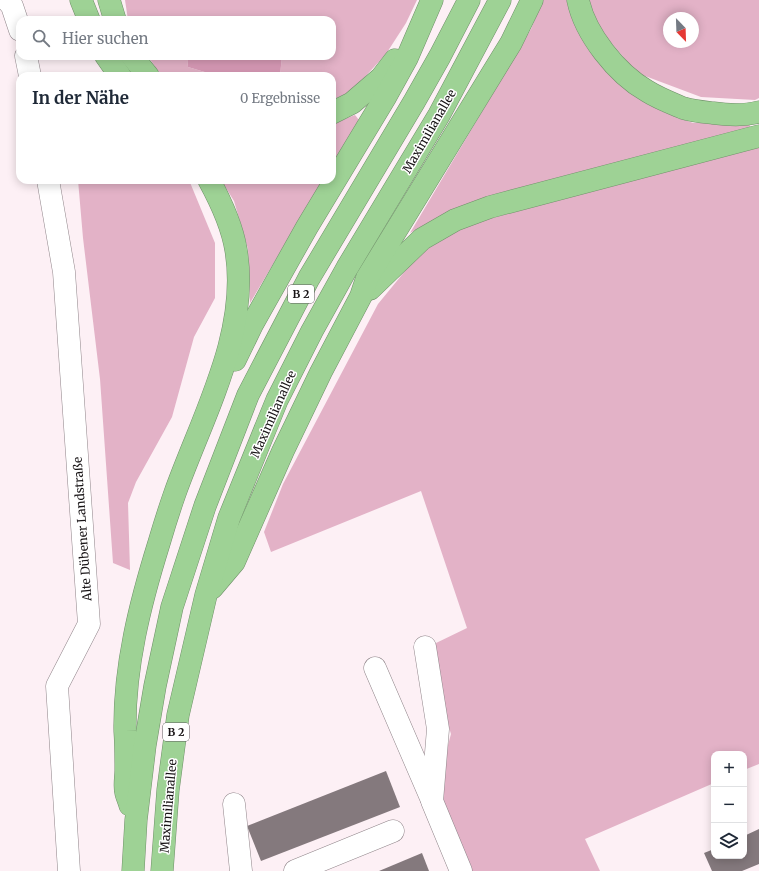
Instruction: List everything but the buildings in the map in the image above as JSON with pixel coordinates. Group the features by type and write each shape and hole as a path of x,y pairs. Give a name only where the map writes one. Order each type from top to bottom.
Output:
{"highway":[{"path":"81,0 87,16"},
{"path":"109,0 114,16"},
{"path":"336,178 407,58 432,0"},
{"name":"B 2","path":"133,871 136,820 145,745 155,686 172,607 205,506 248,395 309,278 418,96 469,0"},
{"name":"Maximilianallee","path":"162,871 168,790 178,715 206,595 229,518 277,400 312,331 347,268 439,115 500,0"},
{"path":"206,595 234,562 321,372 361,296 367,278 511,43 532,0"},
{"path":"578,0 580,10 590,34 606,54 629,78 647,91 679,106 690,109 727,115 752,114 759,112"},
{"path":"336,111 352,103 381,78 421,23"},
{"path":"109,60 117,72"},
{"path":"135,60 145,72"},
{"path":"361,296 422,239 455,220 498,205 759,136"},
{"path":"136,820 125,792 125,720 127,680 132,643 147,582 175,493 214,396 237,312 239,278 236,249 228,220 212,184"},
{"path":"214,396 232,365 252,323 333,184"}],"street":[{"path":"7,0 12,6 16,18"},
{"path":"27,60 29,72"},
{"name":"Alte Dübener Landstraße","path":"49,184 64,272 89,624 57,686 69,871"},
{"path":"426,647 438,729 432,801"},
{"path":"375,668 461,871"},
{"path":"234,804 241,871"},
{"path":"295,871 393,830"}],"shaded area":[{"path":"125,0 417,0 406,23 386,54 351,92 336,98 336,72 280,72 282,60 336,60 336,16 127,16"},
{"path":"543,0 572,0 619,81 661,111 693,123 749,123 751,130 439,217 410,233 531,29"},
{"path":"588,0 759,0 759,98 755,100 701,97 637,73 597,26"},
{"path":"151,60 187,60 188,67 205,72 159,72"},
{"path":"187,60 282,60 280,72 205,72 188,67"},
{"path":"355,115 359,120 336,157 336,122"},
{"path":"759,146 759,764 747,769 747,751 711,751 711,784 585,839 600,871 470,871 441,799 443,764 451,734 436,686 434,644 467,628 421,491 271,552 264,532 283,484 378,304 419,254 469,224"},
{"path":"78,184 191,184 215,243 215,298 194,337 172,417 136,482 128,503 130,570 113,563 100,379 83,238"},
{"path":"223,184 321,184 250,303 248,249 234,201"}]}
